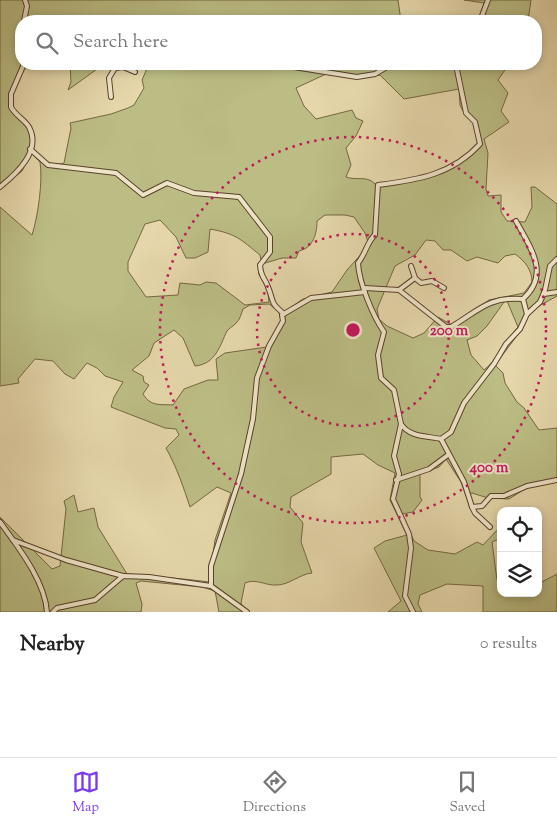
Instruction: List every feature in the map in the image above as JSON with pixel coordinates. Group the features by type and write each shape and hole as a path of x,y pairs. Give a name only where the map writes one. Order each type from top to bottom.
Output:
{"street":[{"path":"25,0 27,6 25,15"},
{"path":"482,15 488,0"},
{"path":"0,186 24,166 30,149 32,138 29,127 11,107 11,94 21,70"},
{"path":"111,97 109,78 113,70"},
{"path":"129,70 135,72"},
{"path":"312,70 356,77 375,74 382,70"},
{"path":"457,70 466,113 476,122 480,144 455,165 436,175 406,182 378,184 375,235 371,238 366,254 358,263 359,273 377,322 384,332 378,355 381,378 394,390 401,424 405,431 441,439 451,432 464,403 494,364 506,344 520,329 527,314 540,302 544,294 550,266 557,259"},
{"path":"30,149 38,158 53,166 116,173 143,195 168,183 194,193 239,197 270,237 270,252 260,264 261,276 268,285 271,302 284,314"},
{"path":"399,290 446,327 451,327 482,305 499,299 523,299 533,290 537,272 536,259 516,221"},
{"path":"411,266 415,278 420,283 432,281 444,288"},
{"path":"211,586 212,566 217,543 245,456 253,419 257,378 284,314 311,298 365,290 399,290 415,278"},
{"path":"544,294 557,292"},
{"path":"523,299 527,314"},
{"path":"401,424 394,456 399,474 396,480 393,499 409,534 411,548 405,596 413,612"},
{"path":"441,439 464,482 475,513 490,527"},
{"path":"396,480 429,469 448,455"},
{"path":"472,507 482,506 491,496 504,496 527,486 557,480"},
{"path":"0,522 36,579 46,603 47,612"},
{"path":"13,540 66,560 123,576 135,578 149,577 211,586 248,612"},
{"path":"53,612 57,608 95,600 123,576"}],"green space":[{"path":"0,0 398,0 400,15 15,15 15,70 23,70 16,83 12,104 30,127 33,148 43,158 55,164 64,163 71,128 70,123 111,114 134,105 144,88 142,80 146,70 505,70 498,80 508,93 501,111 509,122 484,139 488,153 486,189 488,196 501,195 501,212 507,221 525,222 532,207 531,187 535,187 557,204 557,296 530,311 522,329 495,365 503,373 505,383 517,402 524,408 539,430 557,428 557,482 528,487 509,499 488,498 472,493 466,496 461,482 446,459 439,467 420,474 420,497 422,500 413,512 402,514 414,541 428,550 455,554 477,542 483,545 497,530 497,540 492,542 497,580 497,597 542,597 542,582 557,574 557,612 483,612 483,586 447,584 420,595 418,604 422,612 388,612 401,601 374,548 385,541 407,535 390,500 395,473 378,465 363,454 331,457 331,474 291,497 290,507 303,523 301,542 312,573 281,585 253,581 245,583 241,603 246,612 219,612 215,591 202,587 141,581 136,583 142,604 141,612 0,612 0,517 52,569 60,566 66,509 64,501 74,495 78,512 94,508 98,527 127,574 209,582 215,540 231,493 217,487 190,507 177,470 166,448 179,435 176,429 165,428 111,407 114,397 123,382 105,376 97,368 87,363 74,379 65,374 53,361 35,359 18,379 19,383 0,386 0,207 32,235 41,179 40,162 31,153 22,171 0,189","holes":["326,74 360,78 380,75 404,99 459,89 460,105 465,115 475,124 478,142 457,161 445,168 418,177 375,184 365,179 346,177 351,165 346,148 356,136 363,121 356,118 352,110 316,119 304,106 296,88","325,215 354,217 365,233 368,242 364,251 347,270 332,292 303,299 284,312 274,300 271,288 264,275 262,264 282,258 296,258 299,251 311,244 315,235 317,221","160,220 176,237 186,258 195,258 208,252 210,229 232,235 243,241 260,255 261,260 258,263 259,275 267,285 269,302 245,305 216,283 206,282 200,285 180,283 178,295 146,297 128,271 128,262 145,224","426,240 435,241 443,250 451,250 467,261 477,257 498,263 505,256 515,254 527,266 532,282 524,293 489,300 452,325 438,317 424,333 413,338 387,326 379,319 377,309 395,266 415,255","507,301 518,327 484,370 471,355 467,340 477,336 487,326 504,302","269,304 279,312 281,321 267,347 225,353 216,359 218,380 208,380 184,389 173,405 153,403 143,394 149,385 144,382 143,376 132,370 149,356 154,343 174,330 183,338 195,366 208,362 213,358 227,331 238,320 243,309 250,305"]},
{"path":"464,0 531,0 529,15 480,15 484,3"},
{"path":"70,70 96,70 68,90 71,82"}]}
